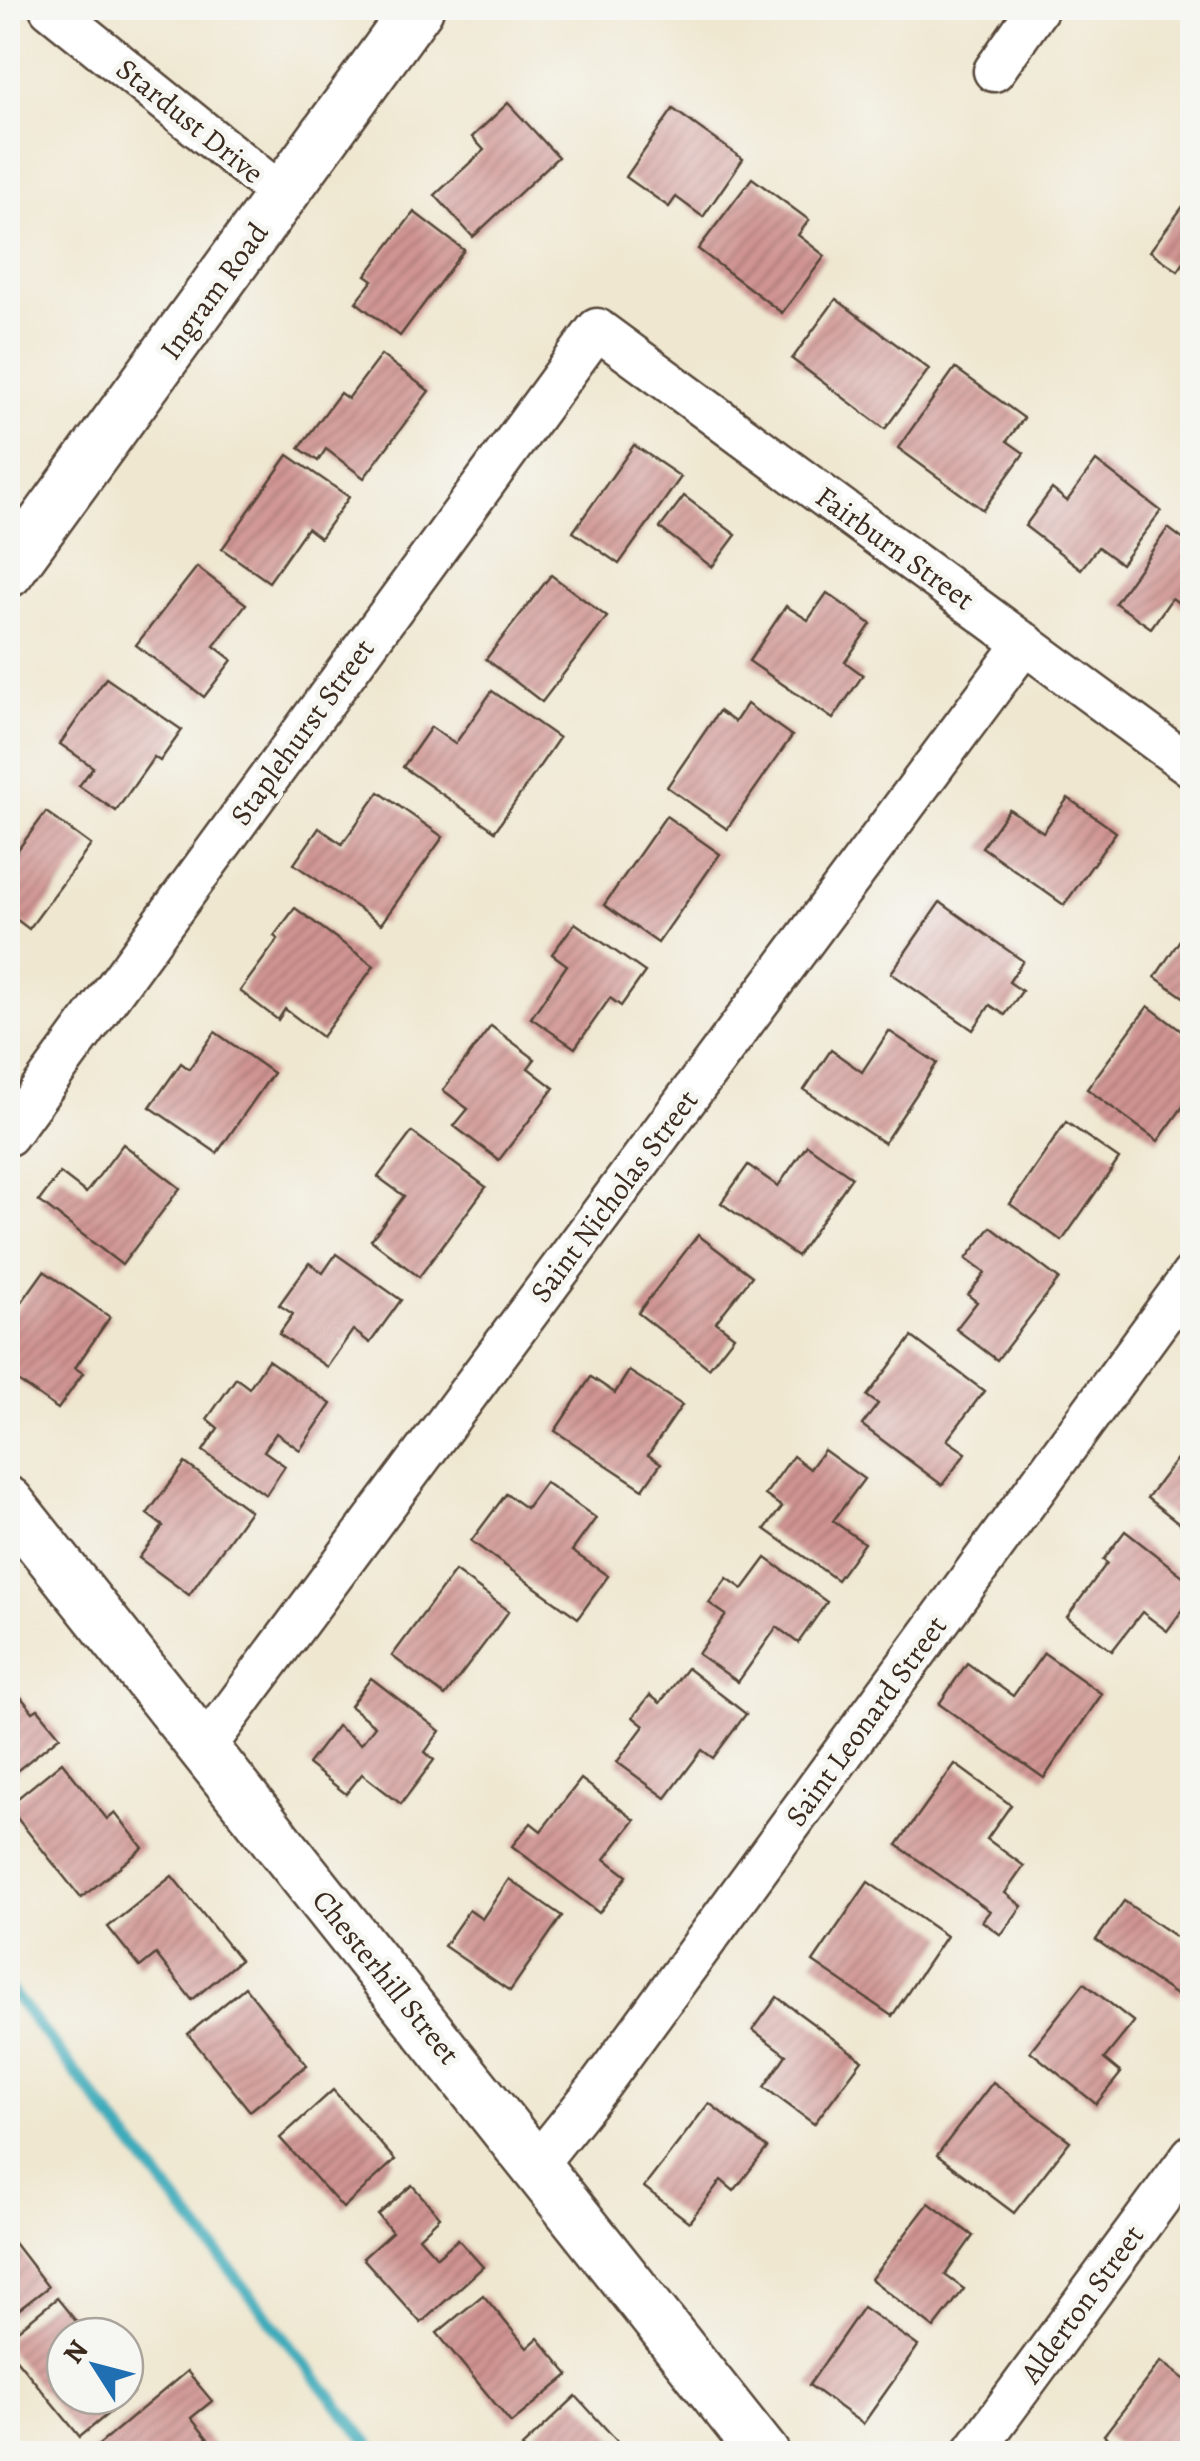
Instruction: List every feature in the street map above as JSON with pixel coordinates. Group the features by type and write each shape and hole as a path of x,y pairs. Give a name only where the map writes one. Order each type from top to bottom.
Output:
{"street":[{"name":"Stardust Drive","path":"50,8 283,196"},
{"name":"Ingram Road","path":"8,572 418,8"},
{"path":"994,71 1038,8"},
{"name":"Fairburn Street","path":"598,328 1192,767"},
{"name":"Staplehurst Street","path":"8,1135 598,328"},
{"name":"Saint Nicholas Street","path":"204,1748 1025,644"},
{"name":"Saint Leonard Street","path":"536,2165 598,2088 1192,1275"},
{"name":"Chesterhill Street","path":"8,1502 764,2454"},
{"name":"Alderton Street","path":"972,2454 1192,2155"}],"building":[{"path":"508,103 558,157 473,237 435,195 484,150 472,137"},
{"path":"673,109 743,159 703,217 676,197 669,207 626,177"},
{"path":"752,178 809,220 798,235 825,256 782,313 698,249"},
{"path":"1192,194 1192,251 1178,271 1150,251"},
{"path":"414,212 464,250 400,336 356,302 373,280 366,275"},
{"path":"836,299 929,369 885,429 792,359"},
{"path":"381,355 429,391 364,478 326,449 318,461 299,448 340,393 348,399"},
{"path":"955,368 1024,418 1007,441 1024,453 983,510 898,448"},
{"path":"634,445 681,477 619,564 573,532"},
{"path":"288,455 349,497 320,538 307,528 269,582 222,549"},
{"path":"1096,461 1161,511 1121,564 1098,547 1081,569 1025,526 1052,489 1067,501"},
{"path":"684,496 736,535 712,567 660,528"},
{"path":"1168,528 1192,546 1192,613 1172,598 1151,628 1115,603"},
{"path":"197,567 246,604 214,646 232,660 204,697 136,645"},
{"path":"551,575 607,617 542,702 486,659"},
{"path":"827,593 871,624 845,662 863,675 833,719 749,661 786,606 808,620"},
{"path":"106,678 182,730 160,761 154,757 116,811 79,786 93,767 60,744"},
{"path":"492,691 559,738 495,831 403,767 431,727 455,744"},
{"path":"747,704 792,736 727,829 667,787 719,711 735,722"},
{"path":"379,792 443,837 381,924 294,864 319,828 342,844"},
{"path":"1068,798 1116,832 1064,905 982,847 1009,809 1043,832"},
{"path":"46,812 91,845 29,929 8,913 8,863"},
{"path":"666,816 720,854 658,943 604,905"},
{"path":"940,902 1023,961 1009,982 1022,991 1005,1015 990,1005 973,1030 891,973"},
{"path":"295,908 374,966 322,1037 285,1009 278,1020 240,991"},
{"path":"1192,922 1192,1003 1155,977"},
{"path":"575,923 645,972 621,1006 610,998 575,1048 531,1018 567,965 552,954"},
{"path":"1148,1006 1192,1039 1192,1094 1158,1141 1087,1089"},
{"path":"491,1026 535,1059 528,1068 554,1088 499,1160 454,1126 468,1109 443,1090"},
{"path":"889,1031 937,1063 884,1143 804,1090 831,1050 862,1072"},
{"path":"215,1032 273,1073 217,1153 150,1107 181,1063 189,1069"},
{"path":"1066,1122 1119,1159 1062,1241 1010,1204"},
{"path":"412,1132 486,1187 419,1277 371,1240 404,1196 378,1177"},
{"path":"123,1144 180,1188 122,1265 39,1201 60,1173 86,1193"},
{"path":"807,1145 852,1177 797,1256 721,1203 748,1165 778,1186"},
{"path":"991,1227 1059,1279 997,1360 956,1329 977,1302 968,1295 985,1273 966,1259"},
{"path":"698,1235 752,1276 716,1322 734,1336 709,1368 638,1313"},
{"path":"336,1254 401,1300 370,1343 353,1330 327,1367 279,1334 293,1314 279,1305 309,1263 323,1273"},
{"path":"44,1271 110,1317 75,1368 83,1373 58,1409 8,1374 8,1309 14,1313"},
{"path":"912,1337 984,1391 947,1440 966,1453 942,1485 862,1425 878,1404 867,1396"},
{"path":"268,1360 331,1404 300,1450 276,1433 264,1451 285,1466 266,1495 203,1451 218,1428 207,1419 236,1378 249,1388"},
{"path":"629,1371 682,1405 648,1455 661,1463 643,1489 555,1431 591,1377 615,1393"},
{"path":"1192,1439 1192,1533 1147,1498"},
{"path":"824,1450 864,1479 833,1521 864,1543 837,1580 765,1529 782,1507 765,1495 793,1456 810,1469"},
{"path":"185,1463 250,1511 189,1595 139,1558 163,1526 147,1514"},
{"path":"545,1482 596,1518 572,1551 608,1576 578,1618 471,1541 506,1494 526,1508"},
{"path":"1125,1531 1192,1583 1192,1597 1167,1631 1142,1612 1112,1651 1067,1617"},
{"path":"766,1558 827,1602 798,1643 777,1627 738,1682 698,1654 726,1615 709,1603 727,1578 743,1589"},
{"path":"455,1571 509,1611 445,1696 392,1656"},
{"path":"1044,1653 1102,1694 1044,1778 939,1704 967,1663 1013,1696"},
{"path":"687,1668 746,1714 713,1758 702,1750 666,1798 617,1762 644,1726 633,1717 650,1695 660,1703"},
{"path":"371,1678 440,1731 425,1752 434,1760 401,1804 362,1774 346,1794 308,1764 337,1726 361,1744 375,1726 350,1706"},
{"path":"8,1681 33,1712 38,1709 60,1736 8,1778"},
{"path":"62,1762 107,1819 115,1812 143,1848 81,1898 17,1818 8,1826 8,1806"},
{"path":"955,1764 1011,1805 987,1839 1024,1866 1005,1893 1022,1906 1001,1935 982,1921 990,1911 897,1845"},
{"path":"581,1779 635,1820 605,1859 627,1876 599,1913 512,1846 531,1823 541,1831"},
{"path":"172,1876 240,1960 192,2000 156,1954 140,1967 108,1927"},
{"path":"509,1879 562,1916 510,1991 444,1946 469,1910 482,1919"},
{"path":"868,1882 946,1936 892,2016 813,1962"},
{"path":"1124,1901 1192,1948 1192,1978 1179,1997 1096,1940"},
{"path":"1084,1983 1134,2022 1104,2059 1121,2073 1096,2104 1030,2051"},
{"path":"245,1987 307,2065 250,2111 188,2034"},
{"path":"777,1997 862,2060 814,2124 764,2087 786,2055 753,2030"},
{"path":"993,2082 1070,2141 1014,2213 937,2155"},
{"path":"333,2090 395,2160 343,2208 280,2138"},
{"path":"709,2103 767,2148 734,2191 721,2180 689,2222 644,2187"},
{"path":"412,2185 440,2217 419,2237 437,2257 458,2239 483,2267 421,2323 363,2258 392,2232 378,2215"},
{"path":"929,2203 973,2236 945,2275 964,2289 934,2328 871,2279"},
{"path":"8,2235 48,2287 8,2318"},
{"path":"483,2295 527,2348 538,2338 569,2375 511,2423 437,2333"},
{"path":"57,2298 72,2316 45,2316 45,2394 8,2349 8,2338"},
{"path":"863,2307 918,2346 863,2424 809,2385"},
{"path":"1161,2361 1192,2385 1192,2428 1173,2454 1129,2454 1104,2435"},
{"path":"187,2371 212,2401 191,2418 220,2454 88,2454 133,2416 145,2416 145,2406"},
{"path":"576,2396 629,2454 528,2454 522,2447"},
{"path":"63,2416 105,2416 80,2437"}],"waterway":[{"path":"8,1988 377,2454"}]}
